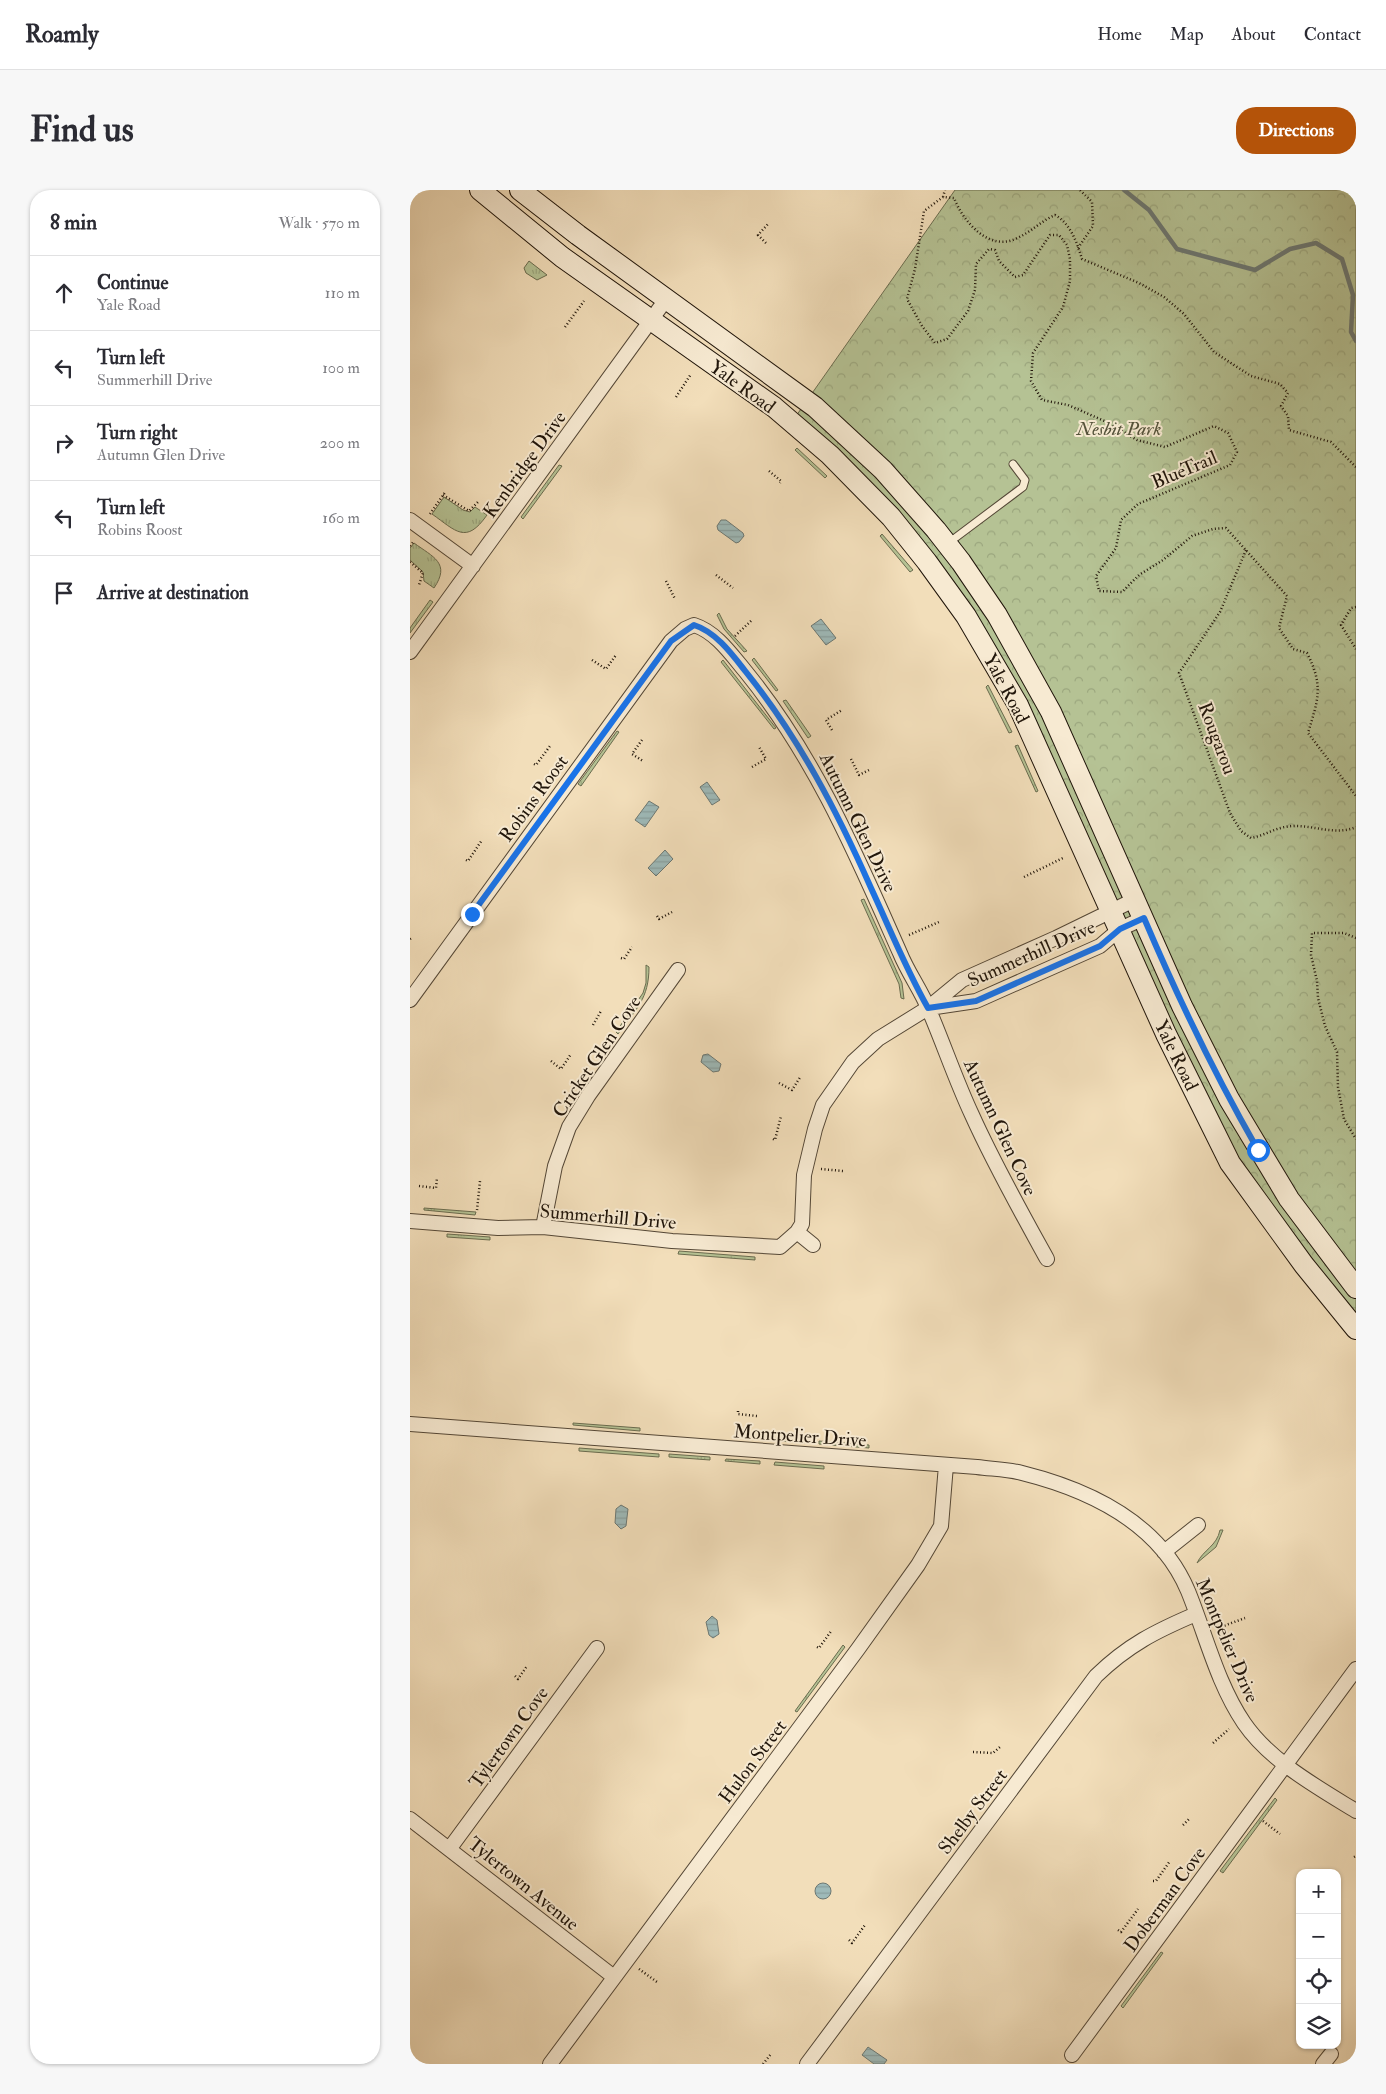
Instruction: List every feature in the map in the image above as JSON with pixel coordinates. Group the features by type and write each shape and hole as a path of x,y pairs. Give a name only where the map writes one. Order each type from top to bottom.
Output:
{"main road":[{"name":"Yale Road","path":"480,190 538,240 774,407 803,431 860,485 927,562 966,616 1018,705 1112,909 1166,1034 1230,1163 1304,1265 1356,1329"},
{"name":"Yale Road","path":"520,190 578,235 815,406 883,470 947,544 997,615 1051,712 1136,899 1182,1006 1243,1125 1289,1199 1356,1288"}],"street":[{"name":"Kenbridge Drive","path":"410,652 667,298"},
{"path":"410,520 473,566"},
{"name":"Robins Roost","path":"410,1000 671,641 694,625"},
{"name":"Autumn Glen Drive","path":"694,625 705,628 735,659 770,703 802,749 851,844 910,977 928,1008"},
{"name":"Summerhill Drive","path":"410,1221 498,1228 543,1227 780,1247 797,1232 802,1224 807,1155 823,1105 842,1076 861,1054 878,1040 928,1008 962,980 1081,927 1112,909 1136,899"},
{"name":"Summerhill Drive","path":"928,1008 976,1001 1100,946 1120,929 1144,918"},
{"name":"Cricket Glen Cove","path":"543,1227 555,1166 569,1127 588,1096 678,970"},
{"name":"Autumn Glen Cove","path":"928,1008 972,1116 997,1168 1047,1259"},
{"path":"797,1232 813,1245"},
{"name":"Montpelier Drive","path":"410,1424 1020,1472 1102,1501 1135,1523 1164,1552 1181,1578 1223,1686 1234,1708 1258,1741 1287,1764 1356,1811"},
{"name":"Hulon Street","path":"550,2064 858,1649 918,1565 940,1526 946,1465"},
{"path":"1164,1552 1198,1525"},
{"name":"Shelby Street","path":"808,2064 1096,1676 1149,1634 1196,1614"},
{"name":"Tylertown Cove","path":"450,1848 597,1648"},
{"name":"Doberman Cove","path":"1072,2055 1356,1669"},
{"name":"Tylertown Avenue","path":"410,1819 450,1848 559,1936 614,1977"}],"lane":[{"path":"947,544 1023,487 1025,480 1013,464"}],"path":[{"path":"945,190 943,197 954,198 975,230 996,242 1016,239 1044,220 1055,215 1062,219 1069,228 1082,259 1139,283 1164,297 1184,314 1214,352 1250,376 1280,384 1288,393 1281,406 1288,416 1289,430 1331,442 1356,467"},
{"path":"1078,248 1094,226 1092,202 1080,190"},
{"name":"BlueTrail","path":"943,197 924,212 915,269 907,300 922,326 935,343 947,339 968,311 975,290 976,264 989,249 995,250 1000,261 1015,277 1022,275 1050,235 1059,235 1067,245 1070,259 1070,281 1062,307 1034,353 1031,381 1042,400 1068,405 1109,423 1142,442 1164,447 1214,426 1228,433 1237,452 1230,465 1138,504 1121,520 1116,548 1096,576 1099,591 1122,592 1140,575 1163,560 1192,536 1213,529 1226,528 1287,596 1279,628 1293,648 1307,653 1316,671 1318,698 1308,733 1356,796"},
{"path":"766,243 758,235 768,224"},
{"path":"565,327 584,300"},
{"path":"676,397 691,374"},
{"path":"769,471 781,481 780,483"},
{"path":"430,514 446,491"},
{"path":"443,495 469,511 478,502"},
{"path":"410,546 414,541"},
{"name":"Rougarou","path":"1246,550 1220,612 1179,673 1230,812 1241,831 1251,838 1264,836 1285,827 1330,831 1356,827"},
{"path":"410,562 423,573 419,585"},
{"path":"716,575 733,588"},
{"path":"666,581 676,599"},
{"path":"1356,607 1351,608 1341,625 1356,648"},
{"path":"736,636 752,620"},
{"path":"592,660 606,669 616,655"},
{"path":"832,730 826,720 842,710"},
{"path":"642,740 632,754 643,761"},
{"path":"534,764 536,766 550,746"},
{"path":"752,767 766,759 759,748"},
{"path":"851,759 859,775 869,770"},
{"path":"466,860 468,861 482,840"},
{"path":"1024,877 1063,858"},
{"path":"657,916 659,919 672,912"},
{"path":"908,935 939,922"},
{"path":"1356,938 1344,933 1312,933 1310,955 1325,1026 1337,1052 1338,1088 1344,1119 1356,1139"},
{"path":"621,958 624,959 632,948"},
{"path":"593,1025 601,1011"},
{"path":"551,1061 561,1069 571,1054"},
{"path":"779,1083 792,1090 801,1076"},
{"path":"773,1139 775,1140 781,1116"},
{"path":"821,1168 843,1171"},
{"path":"419,1186 436,1188 437,1178"},
{"path":"477,1210 480,1181"},
{"path":"738,1412 738,1414 757,1416"},
{"path":"1218,1628 1245,1618"},
{"path":"817,1647 819,1648 832,1630"},
{"path":"515,1676 518,1679 527,1666"},
{"path":"1213,1743 1229,1729"},
{"path":"973,1752 993,1753 1000,1746"},
{"path":"1183,1825 1190,1818"},
{"path":"1263,1821 1280,1834"},
{"path":"1153,1881 1156,1881 1170,1861"},
{"path":"1118,1930 1120,1932 1138,1909"},
{"path":"849,1940 852,1942 865,1925"},
{"path":"640,1969 657,1982"},
{"path":"763,2064 771,2054"}],"green space":[{"name":"Nesbit Park","path":"955,190 1356,190 1356,1336 1235,1172 1001,681 917,556 789,426"},
{"path":"529,261 547,275 537,280 526,273 524,268"},
{"path":"797,448 827,476 825,478 795,450"},
{"path":"559,465 562,466 523,519 521,517"},
{"path":"444,497 463,510 470,512 475,507 487,515 473,530 461,532 454,530 432,514"},
{"path":"882,534 913,570 910,572 880,536"},
{"path":"414,543 433,557 440,566 441,572 434,588 424,581 423,572 410,560 410,548"},
{"path":"430,600 433,602 410,633 410,628"},
{"path":"719,613 727,629 747,651 744,652 724,629 717,615"},
{"path":"754,658 778,690 776,691 752,660"},
{"path":"723,660 776,728 774,729 721,662"},
{"path":"988,685 1012,732 1009,733 986,687"},
{"path":"786,700 811,736 808,738 783,701"},
{"path":"617,731 619,732 581,786 578,784"},
{"path":"1018,745 1038,791 1036,792 1015,746"},
{"path":"864,899 902,983 904,999 901,998 899,984 861,900"},
{"path":"646,965 649,967 644,996 618,1034 616,1032 643,993 646,983"},
{"path":"424,1208 476,1212 475,1215 424,1210"},
{"path":"447,1234 490,1237 490,1240 447,1237"},
{"path":"679,1251 755,1257 755,1260 678,1254"},
{"path":"573,1423 640,1428 640,1431 573,1425"},
{"path":"760,1437 807,1440 807,1443 760,1439"},
{"path":"819,1441 869,1445 869,1448 819,1444"},
{"path":"579,1448 659,1454 659,1457 579,1451"},
{"path":"669,1454 710,1457 710,1460 669,1457"},
{"path":"726,1459 760,1461 760,1464 725,1461"},
{"path":"775,1462 824,1466 824,1469 774,1465"},
{"path":"1220,1530 1223,1530 1216,1547 1197,1563 1216,1540"},
{"path":"843,1645 845,1647 797,1712 795,1711"},
{"path":"1275,1798 1277,1800 1223,1873 1220,1871"},
{"path":"1161,1952 1163,1953 1123,2008 1121,2006"}],"water":[{"path":"721,520 726,520 743,533 744,536 739,542 736,543 718,530 717,526"},
{"path":"821,619 836,638 826,645 811,626"},
{"path":"707,782 720,800 712,805 700,787"},
{"path":"649,801 659,807 645,827 635,820"},
{"path":"665,850 673,859 656,876 648,868"},
{"path":"708,1054 721,1064 719,1071 713,1072 701,1062 703,1055"},
{"path":"621,1505 628,1509 626,1526 621,1529 615,1523 616,1509"},
{"path":"712,1616 717,1620 719,1634 713,1638 709,1635 706,1622"},
{"path":"823,1883 829,1885 831,1891 829,1897 823,1899 817,1897 815,1891 817,1885"},
{"path":"868,2047 887,2060 884,2064 874,2064 862,2055"}],"waterway":[{"path":"1124,190 1149,210 1177,249 1255,270 1290,249 1316,243 1342,259 1353,295 1351,332 1356,341"}],"route":[{"path":"472,914 671,641 685,629 694,625 705,628 740,664 802,749 851,844 910,977 928,1008 976,1001 1100,946 1120,929 1144,918 1182,1006 1229,1100 1258,1150"}]}
